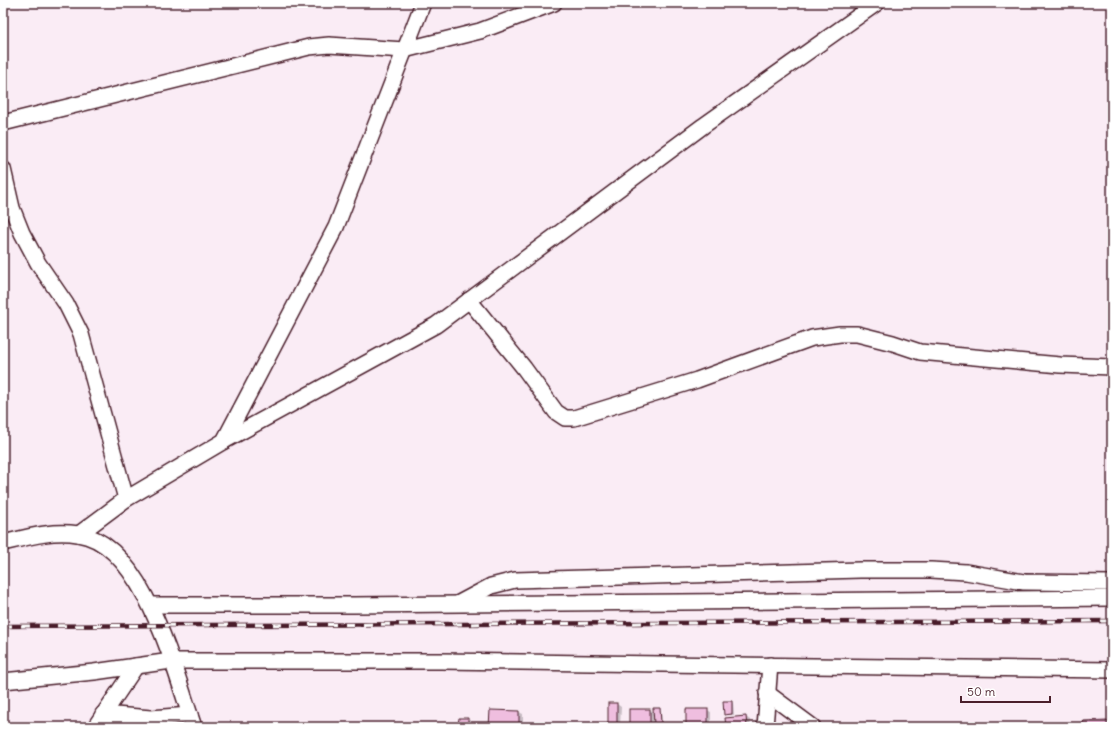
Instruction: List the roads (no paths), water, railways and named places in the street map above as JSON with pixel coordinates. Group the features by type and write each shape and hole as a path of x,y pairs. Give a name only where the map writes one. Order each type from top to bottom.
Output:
{"street":[{"path":"224,441 336,227 423,3"},
{"path":"3,123 309,47 329,45 404,50 480,31 554,3"},
{"path":"79,534 126,499 224,441 436,324 703,126 877,3"},
{"path":"3,169 12,208 22,233 38,263 66,304 81,334 126,499"},
{"path":"468,300 524,368 556,412 566,418 574,418 646,397 812,338 840,334 857,334 893,343 920,352 1060,365 1112,367"},
{"path":"4,541 46,533 79,534 100,541 120,558 135,577 151,605 192,721 103,714"},
{"path":"458,604 491,586 515,580 639,575 931,570 966,572 1024,582 1112,583"},
{"path":"151,605 458,604 1112,598"},
{"path":"3,680 94,672 171,661 441,661 1112,670"},
{"path":"765,727 770,665"},
{"path":"95,727 136,666"},
{"path":"767,693 814,727"}],"railway":[{"path":"3,626 1112,621"}]}
